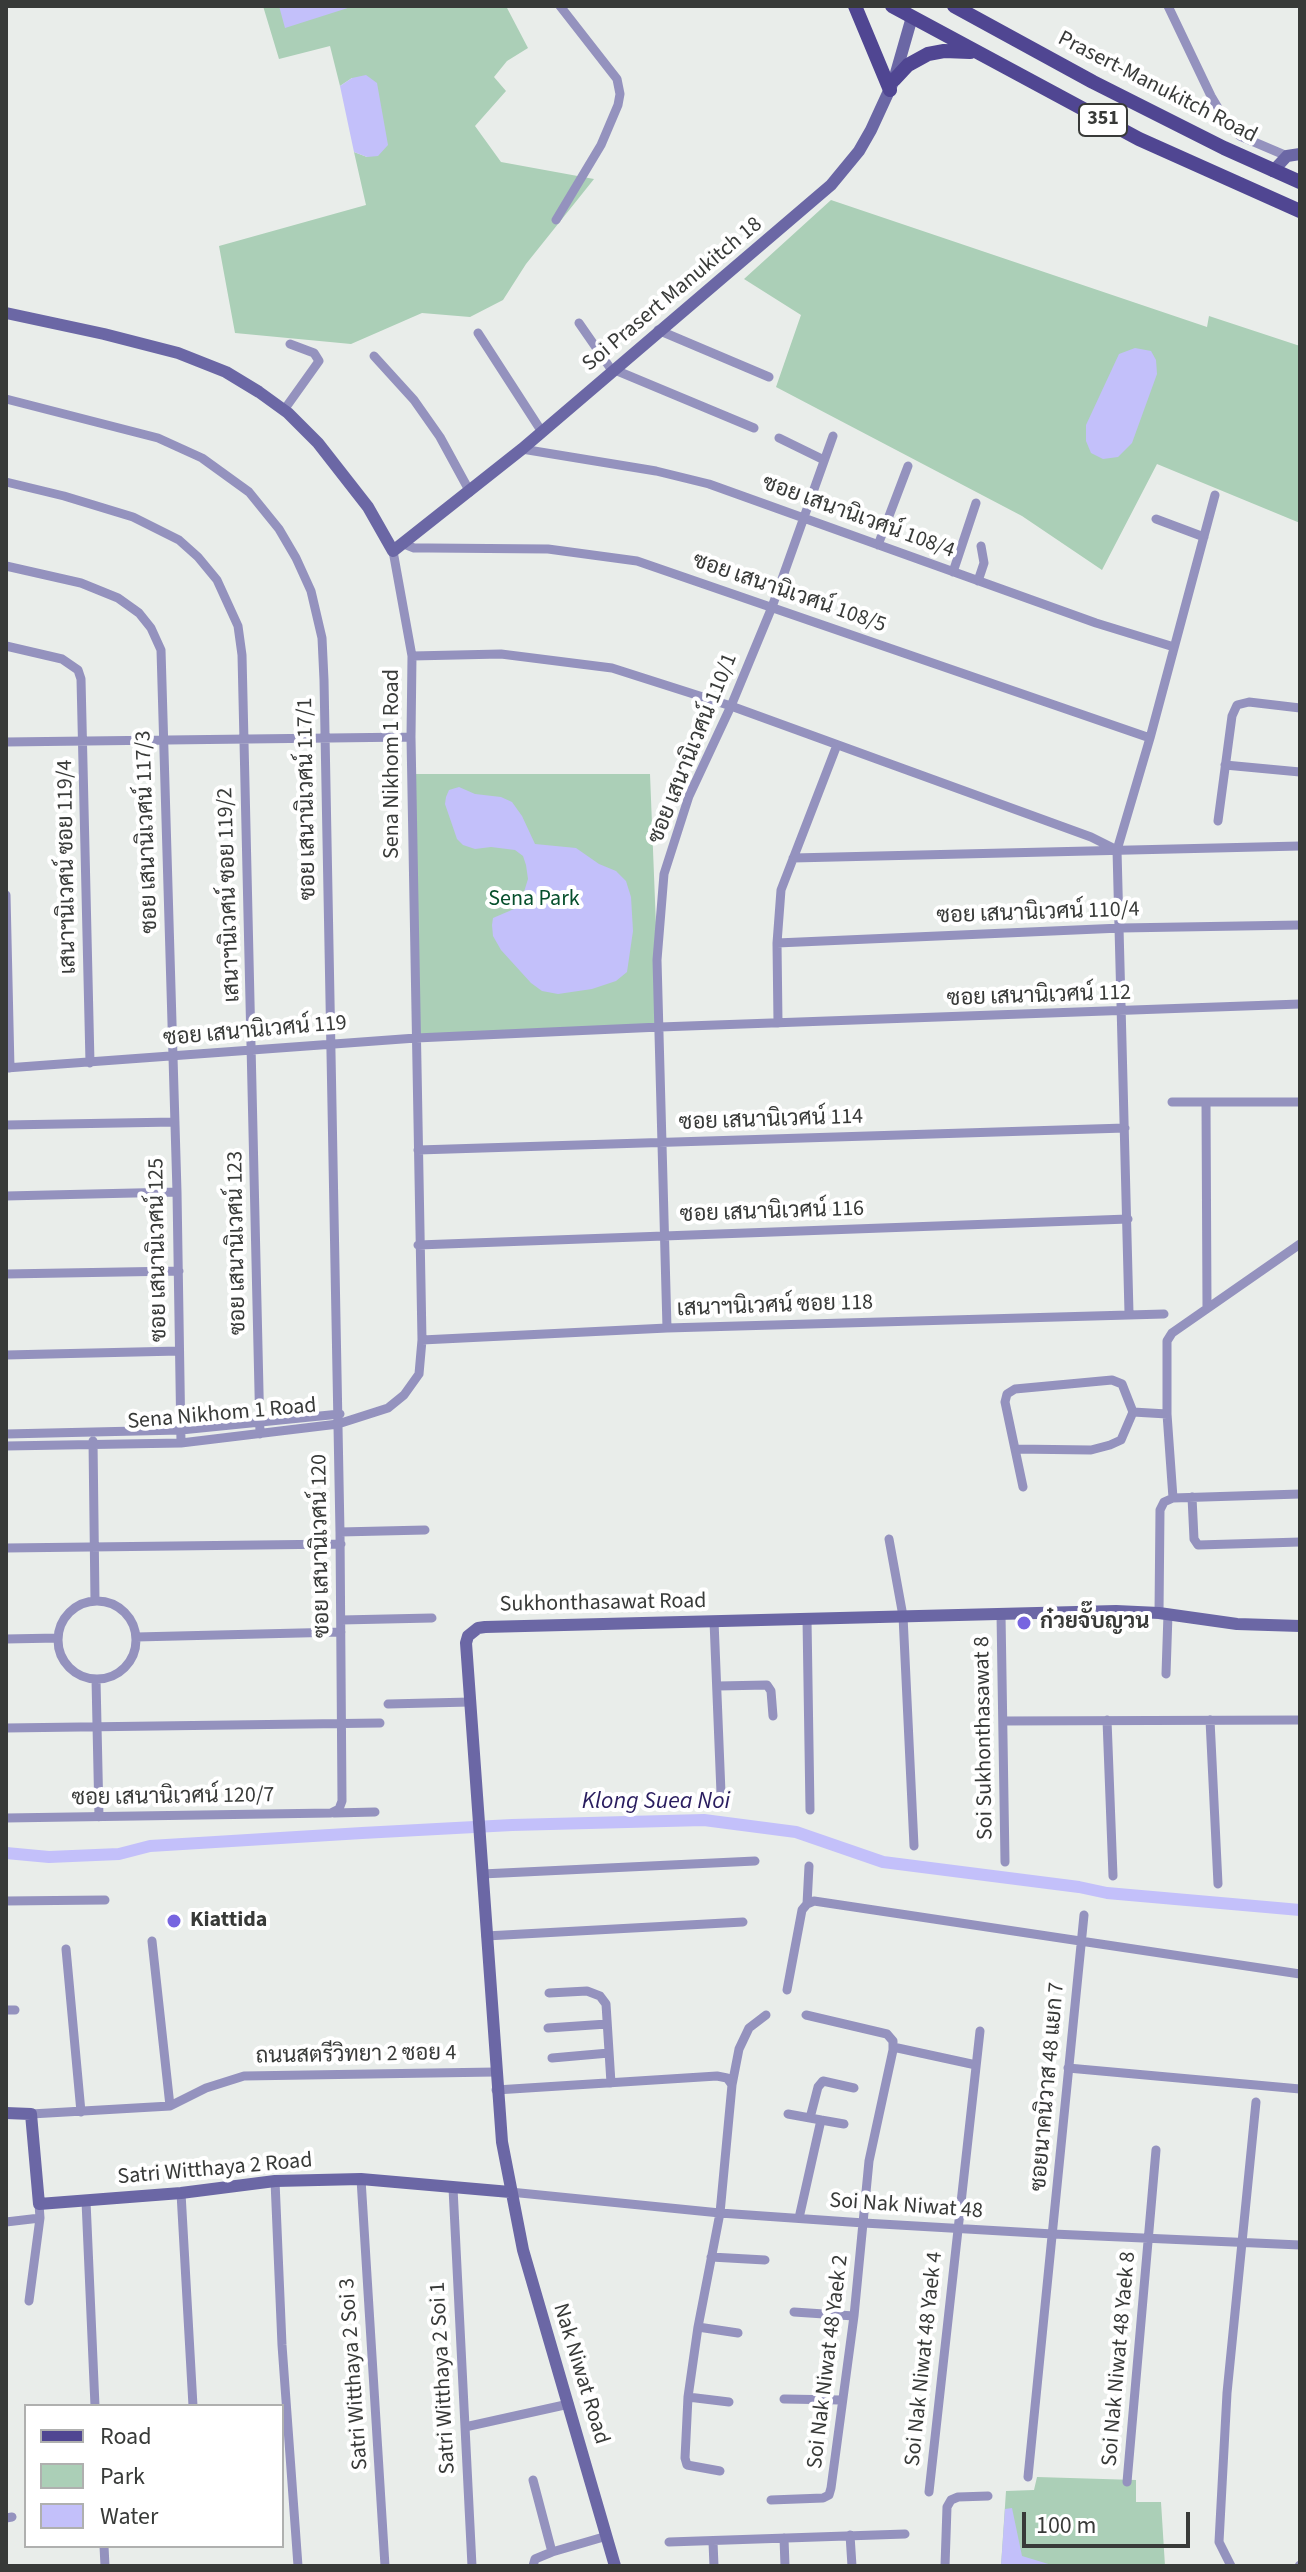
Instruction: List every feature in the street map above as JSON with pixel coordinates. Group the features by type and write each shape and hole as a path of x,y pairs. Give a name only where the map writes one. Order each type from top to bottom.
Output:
{"main road":[{"path":"855,6 892,85 908,65 928,54 974,52"},
{"name":"351","path":"892,6 913,12 974,52 1139,139 1300,211"},
{"name":"Prasert-Manukitch Road","path":"954,6 972,12 1093,82 1300,182"}],"street":[{"path":"556,220 601,145 620,94 617,79 560,6"},
{"path":"1168,6 1211,96 1230,128 1240,136 1294,155"},
{"name":"Soi Prasert Manukitch 18","path":"393,551 522,449 831,185 859,151 892,85 913,12"},
{"path":"1273,171 1294,155"},
{"name":"Sena Nikhom 1 Road","path":"6,313 178,353 226,372 284,410 318,443 368,507 393,551 412,656 418,1245 422,1340 419,1374 404,1395 388,1408 355,1419 260,1422 181,1430 6,1434"},
{"path":"579,323 614,371 754,428"},
{"path":"658,330 769,377"},
{"path":"478,333 542,432"},
{"path":"284,410 319,361 314,353 290,344"},
{"path":"374,356 427,419 470,492"},
{"name":"ซอย เสนานิเวศน์ 117/1","path":"6,399 158,438 202,458 249,492 279,529 296,558 311,591 322,638 331,1043"},
{"name":"ซอย เสนานิเวศน์ 110/1","path":"667,1328 657,960 664,874 689,796 772,607 833,436"},
{"path":"779,438 824,460"},
{"name":"ซอย เสนานิเวศน์ 108/4","path":"522,449 656,471 754,499 1096,623 1174,647"},
{"path":"878,545 908,466"},
{"name":"เสนาฯนิเวศน์ ซอย 119/2","path":"6,482 133,517 179,540 217,580 238,626 242,655 252,1051"},
{"path":"1129,1313 1117,850 1215,495"},
{"path":"953,572 976,503"},
{"path":"1156,519 1204,537"},
{"name":"ซอย เสนานิเวศน์ 108/5","path":"404,544 414,548 548,549 637,561 1150,738"},
{"path":"978,581 984,563 981,546"},
{"name":"ซอย เสนานิเวศน์ 117/3","path":"6,566 81,583 118,598 139,613 151,628 161,650 172,1057"},
{"name":"เสนาฯนิเวศน์ ซอย 119/4","path":"6,646 62,659 78,670 81,679 90,1063"},
{"path":"412,656 501,654 612,668 731,706 1091,837 1117,850"},
{"path":"1218,821 1232,716 1237,705 1249,702 1300,708"},
{"path":"6,742 411,737"},
{"path":"778,1023 777,943 781,890 837,745"},
{"path":"1225,765 1300,772"},
{"path":"793,858 1300,846"},
{"path":"6,895 8,1068"},
{"name":"ซอย เสนานิเวศน์ 110/4","path":"777,943 1121,928 1300,925"},
{"name":"ซอย เสนานิเวศน์ 112","path":"506,1035 1300,1004"},
{"name":"ซอย เสนานิเวศน์ 119","path":"8,1068 331,1043 506,1035"},
{"name":"ซอย เสนานิเวศน์ 120","path":"331,1043 341,1544 342,1801 335,1811"},
{"name":"ซอย เสนานิเวศน์ 123","path":"252,1051 260,1434"},
{"name":"ซอย เสนานิเวศน์ 125","path":"172,1057 181,1443"},
{"path":"1172,1102 1300,1102"},
{"path":"1206,1102 1207,1308"},
{"path":"6,1125 175,1122"},
{"name":"ซอย เสนานิเวศน์ 114","path":"418,1150 1125,1128"},
{"path":"6,1196 177,1192"},
{"name":"ซอย เสนานิเวศน์ 116","path":"418,1245 1128,1219"},
{"path":"1173,1498 1167,1414 1167,1341 1172,1333 1300,1244"},
{"path":"6,1274 179,1271"},
{"name":"เสนาฯนิเวศน์ ซอย 118","path":"422,1340 667,1328 1164,1314"},
{"path":"6,1355 179,1351"},
{"path":"1015,1449 1091,1450 1121,1440 1133,1412 1122,1384 1112,1380 1015,1389 1007,1394 1005,1402 1023,1487"},
{"path":"1133,1412 1167,1414"},
{"name":"Sena Nikhom 1 Road","path":"6,1446 181,1443 260,1434 338,1419"},
{"path":"93,1432 95,1601"},
{"path":"1166,1674 1160,1510 1164,1502 1173,1498 1300,1494"},
{"path":"1192,1497 1194,1539 1198,1545 1300,1542"},
{"path":"340,1532 425,1530"},
{"path":"889,1539 903,1616 914,1846"},
{"path":"6,1548 341,1544"},
{"path":"95,1601 118,1607 127,1615 136,1637 132,1658 125,1667 107,1678 96,1679 71,1670 61,1656 58,1638 65,1617 84,1603 95,1601"},
{"name":"Sukhonthasawat Road","path":"510,2192 496,2090 466,1643 468,1636 478,1628 1116,1611 1237,1624 1300,1626"},
{"name":"Soi Sukhonthasawat 8","path":"1001,1614 1005,1862"},
{"path":"341,1620 432,1618"},
{"path":"807,1619 810,1810"},
{"path":"714,1621 721,1793"},
{"path":"136,1637 341,1632"},
{"path":"6,1639 58,1638"},
{"path":"96,1679 99,1817"},
{"path":"718,1686 767,1685 771,1691 773,1716"},
{"path":"388,1704 470,1702"},
{"path":"1107,1720 1113,1876"},
{"path":"1210,1720 1218,1884"},
{"path":"1003,1721 1300,1720"},
{"path":"6,1728 380,1723"},
{"name":"ซอย เสนานิเวศน์ 120/7","path":"6,1818 375,1812"},
{"path":"482,1874 755,1861"},
{"path":"807,1904 809,1866"},
{"path":"6,1901 105,1900"},
{"path":"787,1990 802,1910 814,1901 1300,1974"},
{"name":"ซอยนาคนิวาส 48 แยก 7","path":"1028,2477 1084,1915"},
{"path":"486,1936 743,1922"},
{"path":"152,1941 170,2106"},
{"path":"66,1949 81,2112"},
{"path":"549,1993 595,1992 606,2004 611,2083"},
{"path":"720,2471 687,2465 688,2397 720,2213 732,2085 739,2049 749,2028 766,2015"},
{"path":"806,2015 887,2034 893,2041 893,2047 976,2065"},
{"path":"548,2028 607,2024"},
{"name":"Soi Nak Niwat 48 Yaek 4","path":"929,2492 980,2031"},
{"name":"Soi Nak Niwat 48 Yaek 2","path":"771,2500 823,2498 829,2495 854,2316 869,2161 893,2047"},
{"path":"552,2058 609,2053"},
{"path":"1068,2068 1300,2089"},
{"name":"ถนนสตรีวิทยา 2 ซอย 4","path":"31,2114 170,2106 182,2103 206,2088 244,2076 495,2072"},
{"path":"496,2090 717,2076 727,2078 732,2085"},
{"path":"810,2118 818,2087 823,2081 854,2088"},
{"path":"1231,2566 1219,2542 1227,2393 1256,2102"},
{"path":"6,2113 31,2114 40,2218 29,2301"},
{"path":"788,2114 844,2124"},
{"path":"799,2218 821,2120"},
{"name":"Soi Nak Niwat 48 Yaek 8","path":"1127,2482 1156,2150"},
{"name":"Satri Witthaya 2 Road","path":"39,2204 181,2193 275,2181 361,2179 510,2192"},
{"name":"Satri Witthaya 2 Soi 3","path":"361,2179 385,2566"},
{"path":"275,2181 284,2404"},
{"name":"Satri Witthaya 2 Soi 1","path":"453,2188 472,2566"},
{"name":"Soi Nak Niwat 48","path":"510,2192 720,2213 864,2223 1300,2245"},
{"name":"Nak Niwat Road","path":"510,2192 523,2250 615,2566"},
{"path":"181,2193 193,2404"},
{"path":"86,2201 95,2404"},
{"path":"6,2222 40,2218"},
{"path":"711,2257 765,2260"},
{"path":"794,2312 854,2316"},
{"path":"698,2327 738,2333"},
{"path":"688,2397 729,2402"},
{"path":"784,2399 841,2400"},
{"path":"284,2404 287,2493 298,2566"},
{"path":"465,2427 569,2404"},
{"path":"533,2480 552,2552"},
{"path":"945,2566 947,2507 951,2500 988,2496"},
{"path":"669,2542 905,2534"},
{"path":"850,2535 852,2566"},
{"path":"533,2566 535,2559 552,2552 607,2536"},
{"path":"784,2538 785,2566"},
{"path":"713,2542 714,2566"}],"green space":[{"path":"263,6 506,6 528,48 507,61 494,77 506,91 475,126 501,162 594,179 526,264 503,300 470,317 422,313 351,344 235,333 219,246 366,205 354,152 367,157 352,78 340,86 330,46 279,59"},
{"path":"831,200 1207,327 1209,316 1300,346 1300,523 1157,464 1102,570 1022,516 776,387 801,315 744,279"},
{"name":"Sena Park","path":"411,774 650,774 660,1027 416,1038"},
{"path":"1037,2477 1136,2480 1136,2502 1161,2502 1165,2566 1001,2566 1006,2491 1034,2490"}],"water":[{"path":"279,6 354,6 285,28"},
{"path":"366,75 377,83 388,145 378,156 367,157 354,152 340,86 352,78"},
{"path":"1135,348 1151,351 1156,360 1157,374 1132,443 1118,457 1103,459 1091,453 1086,441 1086,425 1119,354"},
{"path":"459,787 512,802 535,844 576,848 599,864 616,871 626,881 631,897 633,931 627,972 616,981 592,989 558,994 542,991 531,983 501,950 493,936 493,918 514,909 523,895 528,879 526,865 523,856 515,850 475,849 457,839 445,804 449,790"},
{"path":"1012,2508 1022,2556 1055,2566 1001,2566 1005,2509"}],"waterway":[{"name":"Klong Suea Noi","path":"6,1853 49,1857 119,1854 150,1846 362,1833 704,1820 796,1832 883,1862 1107,1893 1300,1910"}],"place":[{"name":"ก๋วยจั๊บญวน","path":"1024,1623"},
{"name":"Kiattida","path":"174,1921"}]}
